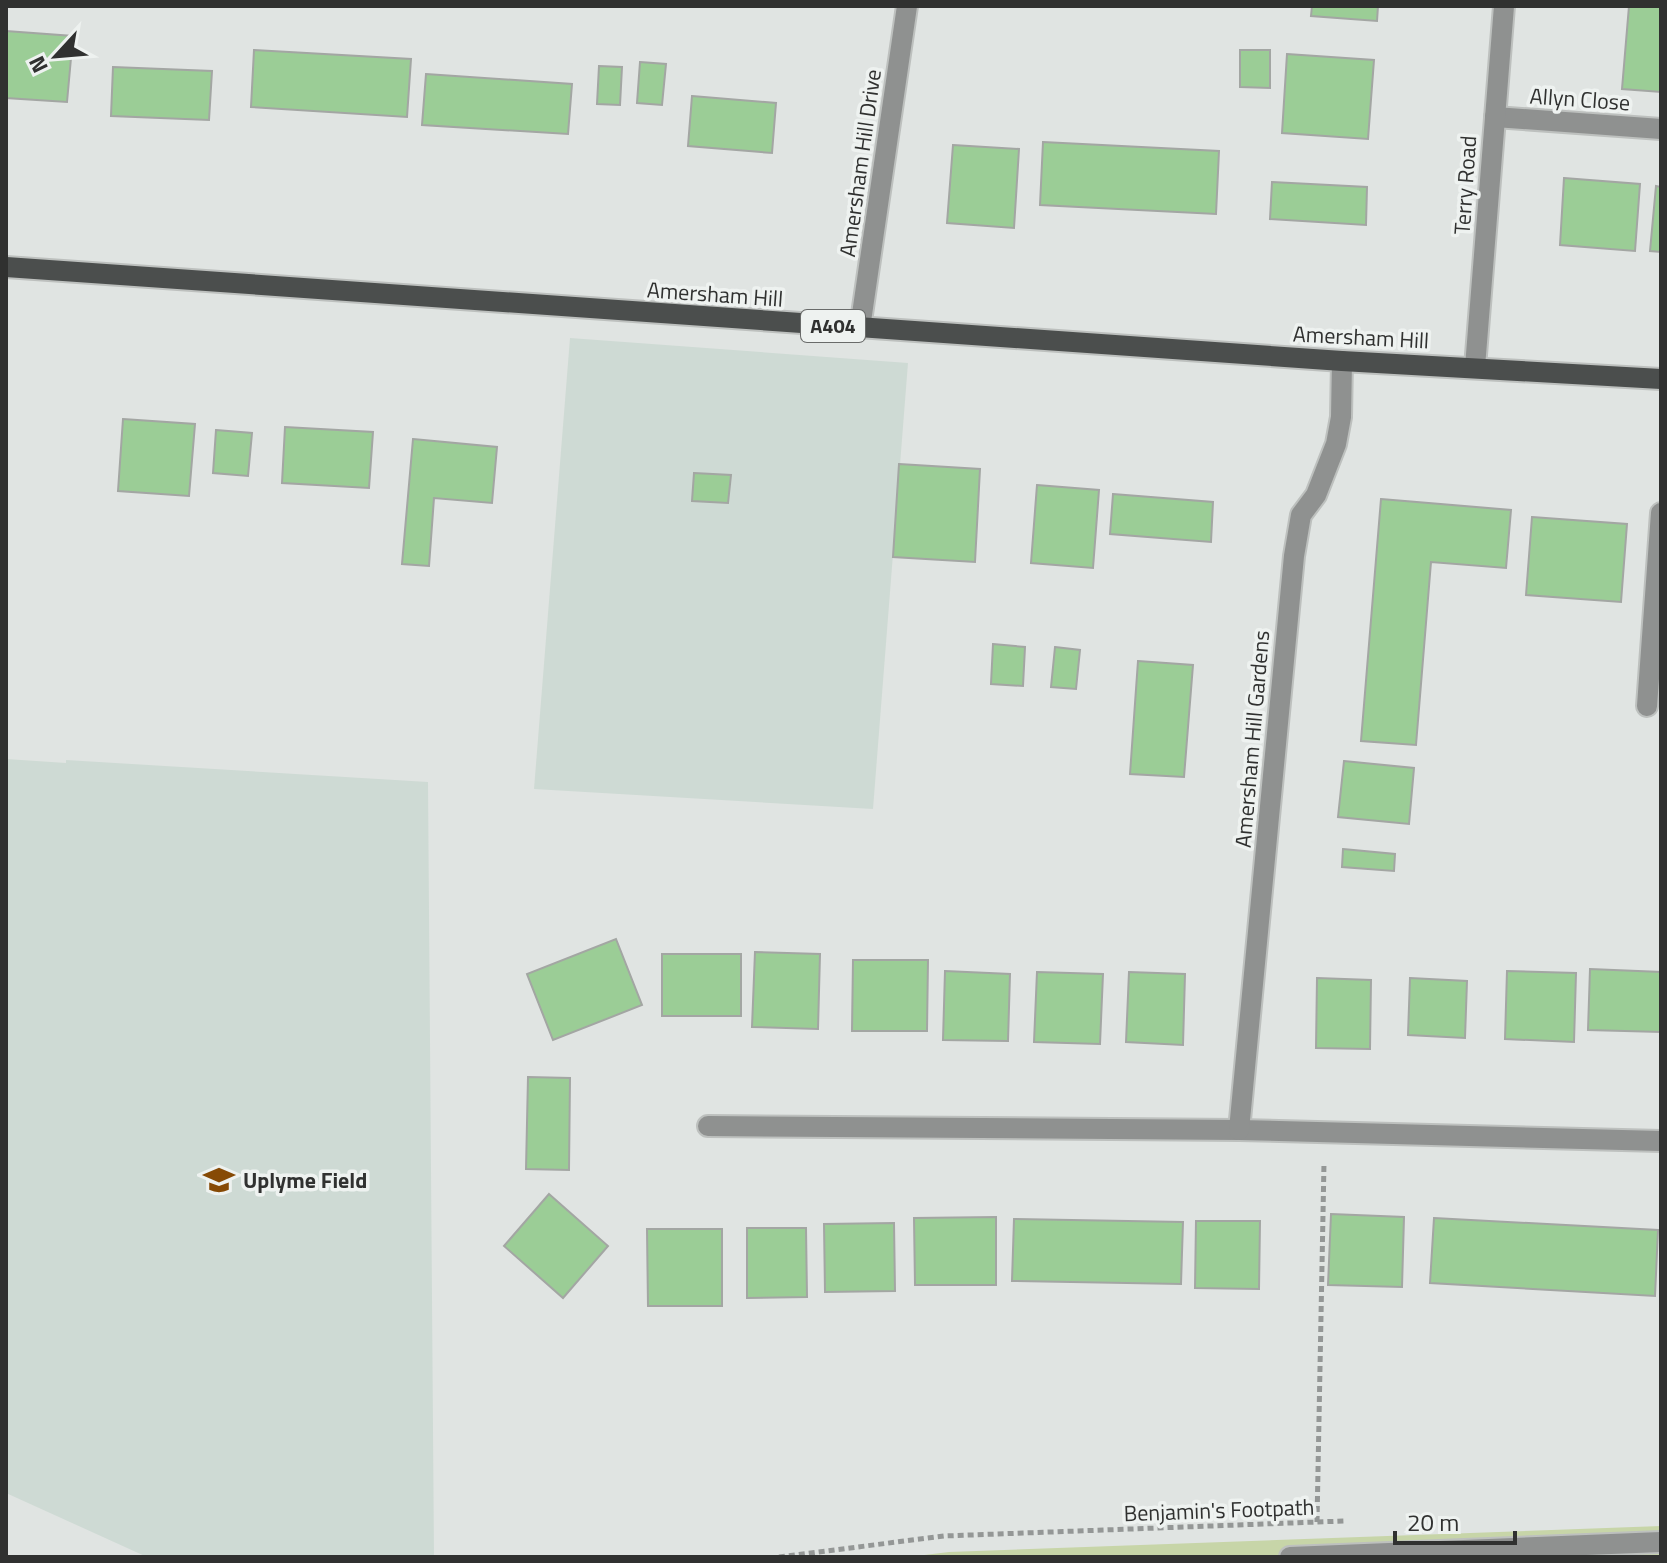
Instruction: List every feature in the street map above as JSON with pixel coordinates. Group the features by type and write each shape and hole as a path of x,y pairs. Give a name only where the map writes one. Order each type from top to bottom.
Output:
{"main road":[{"name":"Amersham Hill","path":"6,267 1342,361 1661,379"}],"street":[{"name":"Amersham Hill Drive","path":"860,328 907,6"},
{"name":"Terry Road","path":"1475,367 1504,6"},
{"name":"Allyn Close","path":"1495,117 1661,129"},
{"name":"Amersham Hill Gardens","path":"1239,1130 1294,556 1301,515 1316,495 1336,444 1341,417 1342,361"},
{"path":"1647,706 1661,513"},
{"path":"708,1126 1239,1130 1661,1141"},
{"path":"1290,1557 1661,1542"}],"path":[{"path":"1317,1522 1325,1132"},
{"name":"Benjamin's Footpath","path":"779,1557 944,1536 1349,1521"}],"shaded area":[{"path":"570,338 908,363 873,809 534,789"},
{"name":"Uplyme Field","path":"6,759 428,782 434,1557 147,1557 6,1493"}],"green space":[{"path":"1661,1526 1661,1557 908,1557 949,1552"}],"building":[{"path":"1312,6 1378,6 1377,21 1311,16"},
{"path":"1629,6 1661,6 1661,92 1622,89"},
{"path":"6,31 73,36 67,102 6,98"},
{"path":"254,50 411,59 407,117 251,107"},
{"path":"1240,50 1270,50 1270,88 1240,87"},
{"path":"1287,54 1374,60 1368,139 1282,133"},
{"path":"640,62 666,64 662,105 637,103"},
{"path":"599,66 622,67 620,105 597,104"},
{"path":"113,67 212,71 209,120 111,116"},
{"path":"426,74 572,84 568,134 422,125"},
{"path":"692,96 776,103 772,153 688,146"},
{"path":"1043,142 1219,151 1216,214 1040,205"},
{"path":"953,145 1019,149 1014,228 947,223"},
{"path":"1564,178 1640,184 1635,251 1560,245"},
{"path":"1272,182 1367,187 1366,225 1270,219"},
{"path":"1656,186 1661,187 1661,252 1650,251"},
{"path":"123,419 195,424 189,496 118,491"},
{"path":"285,427 373,432 369,488 282,483"},
{"path":"216,430 252,433 248,476 213,473"},
{"path":"413,439 497,447 492,503 434,498 429,566 402,564"},
{"path":"899,464 980,469 975,562 893,557"},
{"path":"694,473 731,475 728,503 692,501"},
{"path":"1037,485 1099,490 1093,568 1031,563"},
{"path":"1113,494 1213,502 1211,542 1110,534"},
{"path":"1381,499 1511,510 1506,568 1431,562 1416,745 1361,741"},
{"path":"1532,517 1627,524 1621,602 1526,595"},
{"path":"993,644 1025,647 1023,686 991,684"},
{"path":"1055,647 1080,650 1076,689 1051,687"},
{"path":"1138,661 1193,665 1184,777 1130,774"},
{"path":"1344,761 1414,768 1409,824 1338,817"},
{"path":"1343,849 1395,854 1394,871 1342,867"},
{"path":"616,939 642,1005 553,1040 527,974"},
{"path":"755,952 820,954 818,1029 752,1027"},
{"path":"662,954 741,954 741,1016 662,1016"},
{"path":"853,960 928,960 927,1031 852,1031"},
{"path":"1590,969 1661,972 1661,1032 1588,1030"},
{"path":"945,971 1010,974 1008,1041 943,1040"},
{"path":"1507,971 1576,973 1574,1042 1505,1039"},
{"path":"1037,972 1103,974 1100,1044 1034,1042"},
{"path":"1129,972 1185,974 1183,1045 1126,1042"},
{"path":"1317,978 1371,980 1370,1049 1316,1048"},
{"path":"1410,978 1467,981 1465,1038 1408,1035"},
{"path":"528,1077 570,1078 569,1170 526,1169"},
{"path":"549,1194 608,1246 563,1298 504,1246"},
{"path":"1331,1214 1404,1217 1402,1287 1328,1285"},
{"path":"996,1217 996,1285 915,1285 914,1218"},
{"path":"1434,1218 1658,1230 1655,1296 1430,1283"},
{"path":"1014,1219 1183,1222 1181,1284 1012,1281"},
{"path":"1196,1221 1260,1221 1259,1289 1195,1288"},
{"path":"894,1223 895,1291 825,1292 824,1224"},
{"path":"747,1228 806,1228 807,1297 747,1298"},
{"path":"647,1229 722,1229 722,1306 648,1306"}],"place":[{"name":"Uplyme Field","path":"219,1180"}]}
